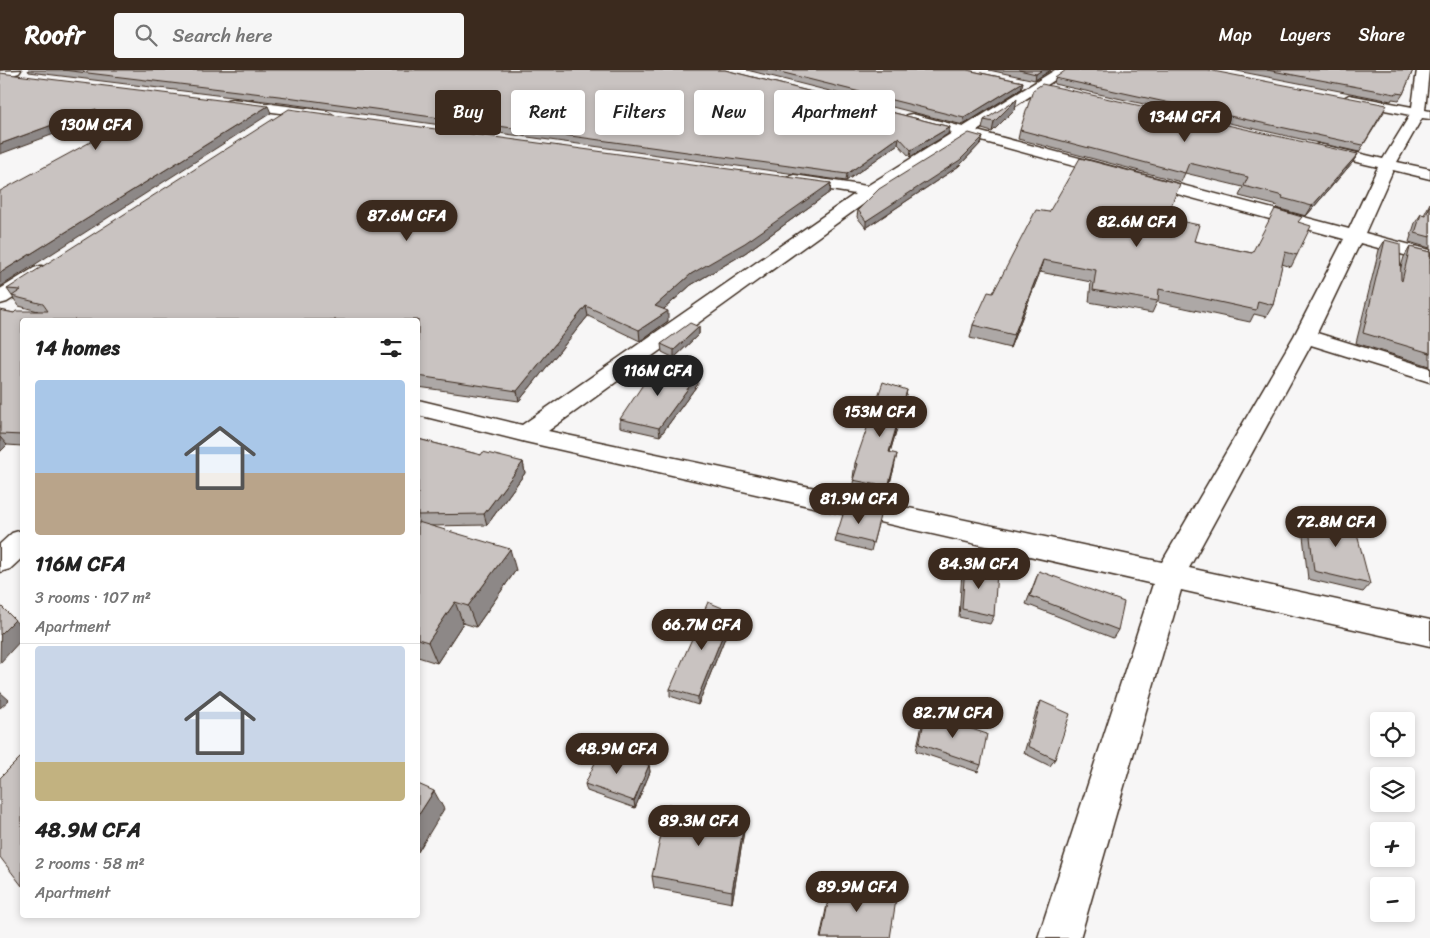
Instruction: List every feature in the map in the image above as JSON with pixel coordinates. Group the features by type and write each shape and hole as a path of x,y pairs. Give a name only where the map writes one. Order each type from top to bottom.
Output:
{"street":[{"path":"526,434 870,191 1064,70"},
{"path":"1059,938 1171,574 1305,336 1387,165 1424,114 1423,70"},
{"path":"4,73 32,78"},
{"path":"1020,83 1058,91"},
{"path":"1340,98 1424,114"},
{"path":"220,101 338,116"},
{"path":"264,126 289,110"},
{"path":"898,115 1430,256"},
{"path":"1310,147 1430,174"},
{"path":"781,179 870,191"},
{"path":"3,307 58,260"},
{"path":"1305,336 1430,375"},
{"path":"420,408 526,434 1171,574 1430,633"},
{"path":"0,561 20,543"}],"building":[{"path":"63,70 725,70 804,90 774,90 774,135 895,135 895,113 950,127 911,150 899,137 847,174 563,135 585,135 585,90 511,90 511,128 501,126 501,90 435,90 435,117"},
{"path":"772,70 967,70 1023,82 964,118 895,101 895,90 852,90"},
{"path":"1019,70 1042,70 1036,74"},
{"path":"1066,70 1208,70 1387,105 1363,145 1055,78"},
{"path":"1267,70 1413,70 1403,94 1395,94"},
{"path":"0,73 268,106 0,273 0,191 107,133 96,109 0,144"},
{"path":"1042,84 1358,154 1312,206 1244,186 1248,177 1189,163 1185,173 1020,130 1033,90"},
{"path":"1017,99 994,122 984,120"},
{"path":"289,109 435,129 435,135 479,135 831,183 745,243 691,274 655,306 668,311 639,330 586,306 517,391 420,376 420,318 20,318 20,435 0,434 0,310 14,313 16,311 48,311 43,304 12,296 21,290 7,289"},
{"path":"969,133 983,137 960,160 866,221 858,210 879,189"},
{"path":"1080,158 1180,184 1166,218 1199,225 1194,241 1252,253 1275,209 1302,217 1298,222 1311,226 1297,255 1285,252 1273,305 1258,301 1256,310 1159,289 1158,301 1093,290 1096,270 1043,260 1014,335 973,325 988,292 993,293 1036,210 1049,212"},
{"path":"1430,206 1430,237 1415,233 1421,214 1426,215"},
{"path":"1385,240 1400,244 1402,281 1410,247 1430,252 1430,353 1363,333"},
{"path":"690,323 699,327 674,350 661,344"},
{"path":"656,365 697,376 659,428 620,419"},
{"path":"883,382 907,390 889,452 897,454 888,487 853,480 858,464 855,463"},
{"path":"420,440 481,455 483,452 523,462 484,514 420,515"},
{"path":"845,508 880,516 873,543 837,534"},
{"path":"1307,511 1354,523 1370,584 1314,571"},
{"path":"420,523 510,549 468,606 455,602 428,642 420,640"},
{"path":"965,564 997,572 994,616 962,609"},
{"path":"1039,571 1124,602 1118,630 1030,596"},
{"path":"708,602 732,612 698,697 670,689"},
{"path":"0,606 15,620 0,635"},
{"path":"1041,701 1070,714 1055,759 1028,746"},
{"path":"926,714 987,734 981,765 919,744"},
{"path":"602,748 649,765 634,801 585,784"},
{"path":"20,758 20,883 0,857 0,778"},
{"path":"420,785 434,791 420,813"},
{"path":"668,804 745,818 732,891 652,876"},
{"path":"833,878 896,900 890,938 821,938"}]}
